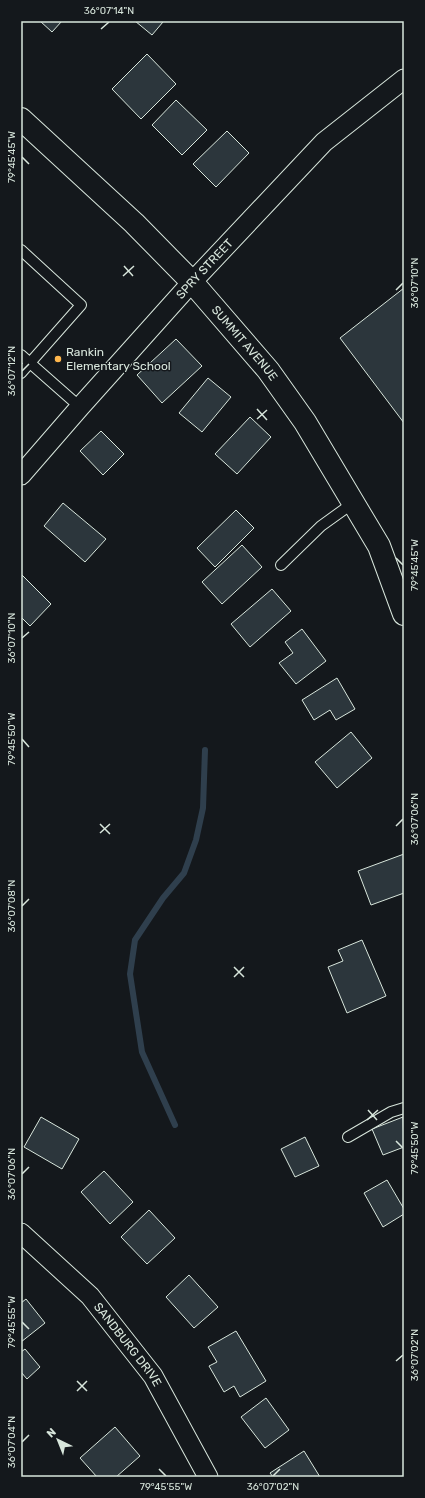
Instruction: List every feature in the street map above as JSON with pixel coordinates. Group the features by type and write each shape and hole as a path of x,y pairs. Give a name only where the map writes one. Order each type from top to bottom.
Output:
{"main road":[{"name":"SUMMIT AVENUE","path":"21,119 134,223 192,282 268,370 305,422 379,546 402,605"}],"street":[{"name":"SPRY STREET","path":"21,475 192,282 324,142 404,79"},
{"name":"SANDBURG DRIVE","path":"21,1232 90,1296 153,1376 207,1477"}],"lane":[{"path":"21,250 81,305 21,372"},
{"path":"21,355 80,407"},
{"path":"281,565 321,526 354,503"},
{"path":"348,1137 391,1112 404,1108"}],"building":[{"path":"40,21 62,21 52,32"},
{"path":"135,21 162,21 163,22 152,35"},
{"path":"147,54 176,84 141,119 112,89"},
{"path":"176,100 207,130 182,155 152,125"},
{"path":"227,131 249,153 216,187 193,164"},
{"path":"404,288 404,423 340,338"},
{"path":"176,339 202,366 162,403 137,375"},
{"path":"208,378 231,397 202,432 179,413"},
{"path":"250,417 271,437 237,474 215,454"},
{"path":"101,431 124,454 103,475 80,451"},
{"path":"63,503 106,539 85,562 44,526"},
{"path":"236,510 254,528 215,567 197,548"},
{"path":"242,545 262,567 222,604 202,582"},
{"path":"21,574 51,604 30,626 21,617"},
{"path":"272,589 291,611 250,647 231,624"},
{"path":"302,629 326,661 296,684 279,663 293,653 285,642"},
{"path":"337,678 355,709 336,720 330,710 314,720 302,700"},
{"path":"351,732 372,758 337,788 315,762"},
{"path":"404,854 404,893 371,905 358,871"},
{"path":"362,940 386,996 347,1013 328,967 343,961 338,950"},
{"path":"41,1117 79,1139 62,1169 24,1147"},
{"path":"403,1117 404,1147 383,1155 372,1129"},
{"path":"305,1137 319,1166 295,1177 281,1149"},
{"path":"104,1171 133,1202 110,1224 81,1192"},
{"path":"387,1180 404,1209 404,1214 383,1227 364,1193"},
{"path":"149,1210 175,1238 147,1264 121,1237"},
{"path":"189,1275 218,1307 194,1328 166,1297"},
{"path":"26,1299 45,1323 21,1342 21,1303"},
{"path":"236,1331 266,1381 240,1397 234,1386 224,1392 209,1366 217,1362 208,1347"},
{"path":"25,1349 40,1367 27,1379 21,1372 21,1352"},
{"path":"266,1398 289,1430 265,1448 241,1417"},
{"path":"115,1427 140,1456 116,1477 97,1477 80,1458"},
{"path":"304,1451 320,1477 273,1477 270,1473"}],"waterway":[{"path":"175,1125 142,1052 130,974 135,940 163,898 184,873 196,840 203,808 205,750"}],"place":[{"name":"Rankin Elementary School","path":"58,359"}]}
